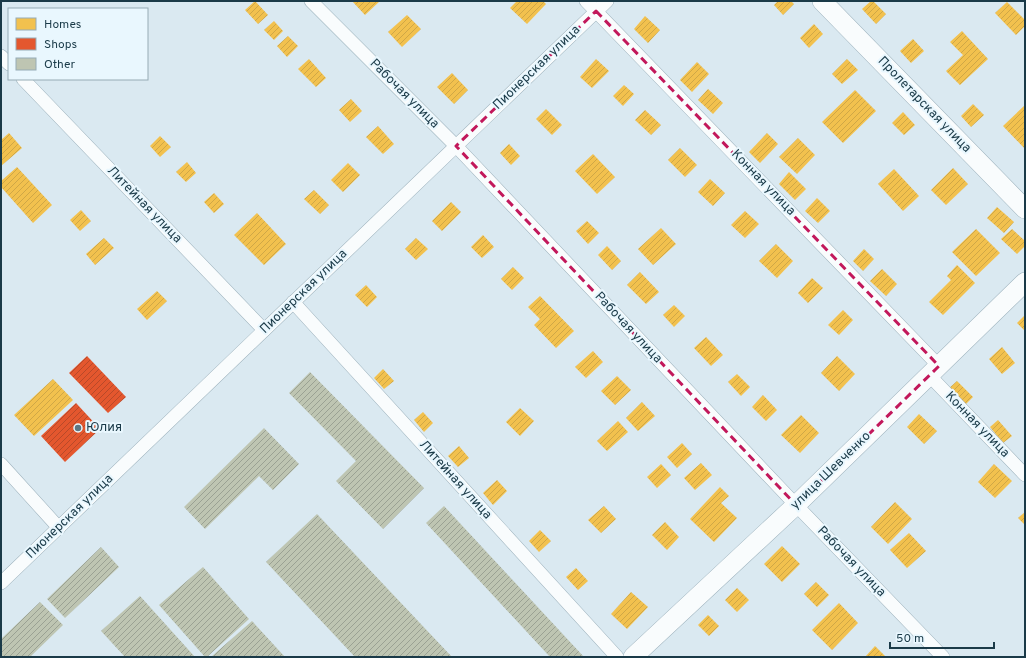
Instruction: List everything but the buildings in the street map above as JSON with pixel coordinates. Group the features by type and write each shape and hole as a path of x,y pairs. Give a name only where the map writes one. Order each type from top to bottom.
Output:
{"street":[{"name":"Рабочая улица","path":"311,1 456,146 796,505 943,657"},
{"name":"Конная улица","path":"586,1 934,370 1025,475"},
{"name":"Пионерская улица","path":"1,583 607,1"},
{"name":"Пролетарская улица","path":"822,1 1025,209"},
{"name":"Литейная улица","path":"24,80 264,330"},
{"name":"улица Шевченко","path":"633,657 796,505 1025,282"},
{"name":"Литейная улица","path":"293,302 617,657"},
{"path":"1,464 58,528"}],"highlighted area":[{"path":"596,11 939,366 796,505 456,146"}],"place":[{"name":"Юлия","path":"78,428"}]}
